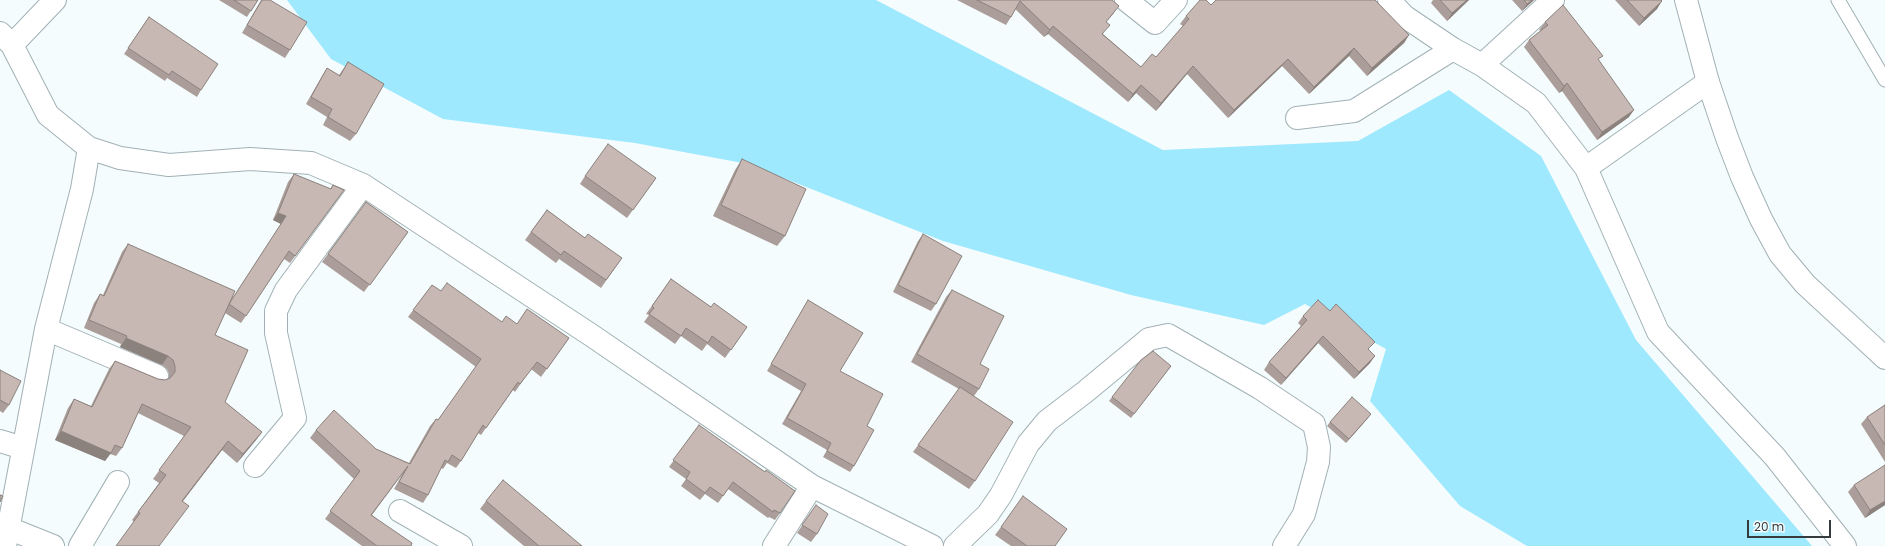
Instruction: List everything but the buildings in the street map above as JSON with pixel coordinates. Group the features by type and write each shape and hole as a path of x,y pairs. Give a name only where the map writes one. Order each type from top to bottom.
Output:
{"street":[{"path":"55,0 6,39 48,115 89,148 120,158 170,165 250,158 311,163 363,185 591,335 812,486 932,546"},
{"path":"1126,0 1155,23 1176,0"},
{"path":"1389,0 1404,16 1453,49 1482,65 1536,103 1586,168 1658,332 1775,457 1846,546"},
{"path":"1482,65 1553,0"},
{"path":"1686,0 1708,82 1742,177 1761,219 1780,254 1810,288 1885,358"},
{"path":"1297,118 1354,111 1453,49"},
{"path":"1586,168 1708,82"},
{"path":"53,546 6,537 46,329 82,189 89,148"},
{"path":"255,466 295,418 276,332 276,311 286,290 363,185"},
{"path":"46,329 157,376"},
{"path":"955,546 988,514 1001,495 1028,444 1047,420 1085,392 1149,339 1168,334 1260,388 1314,424 1319,447 1318,462 1304,514 1284,546"},
{"path":"0,441 23,448"},
{"path":"80,546 118,482"},
{"path":"774,546 812,486"},
{"path":"400,511 462,546"}],"lane":[{"path":"1838,0 1885,80"}],"shaded area":[{"path":"287,0 876,0 1163,150 1358,141 1449,90 1541,156 1636,340 1812,546 1527,546 1460,506 1370,401 1386,349 1305,304 1264,325 1131,295 943,241 748,164 635,143 443,119 331,59"}]}
